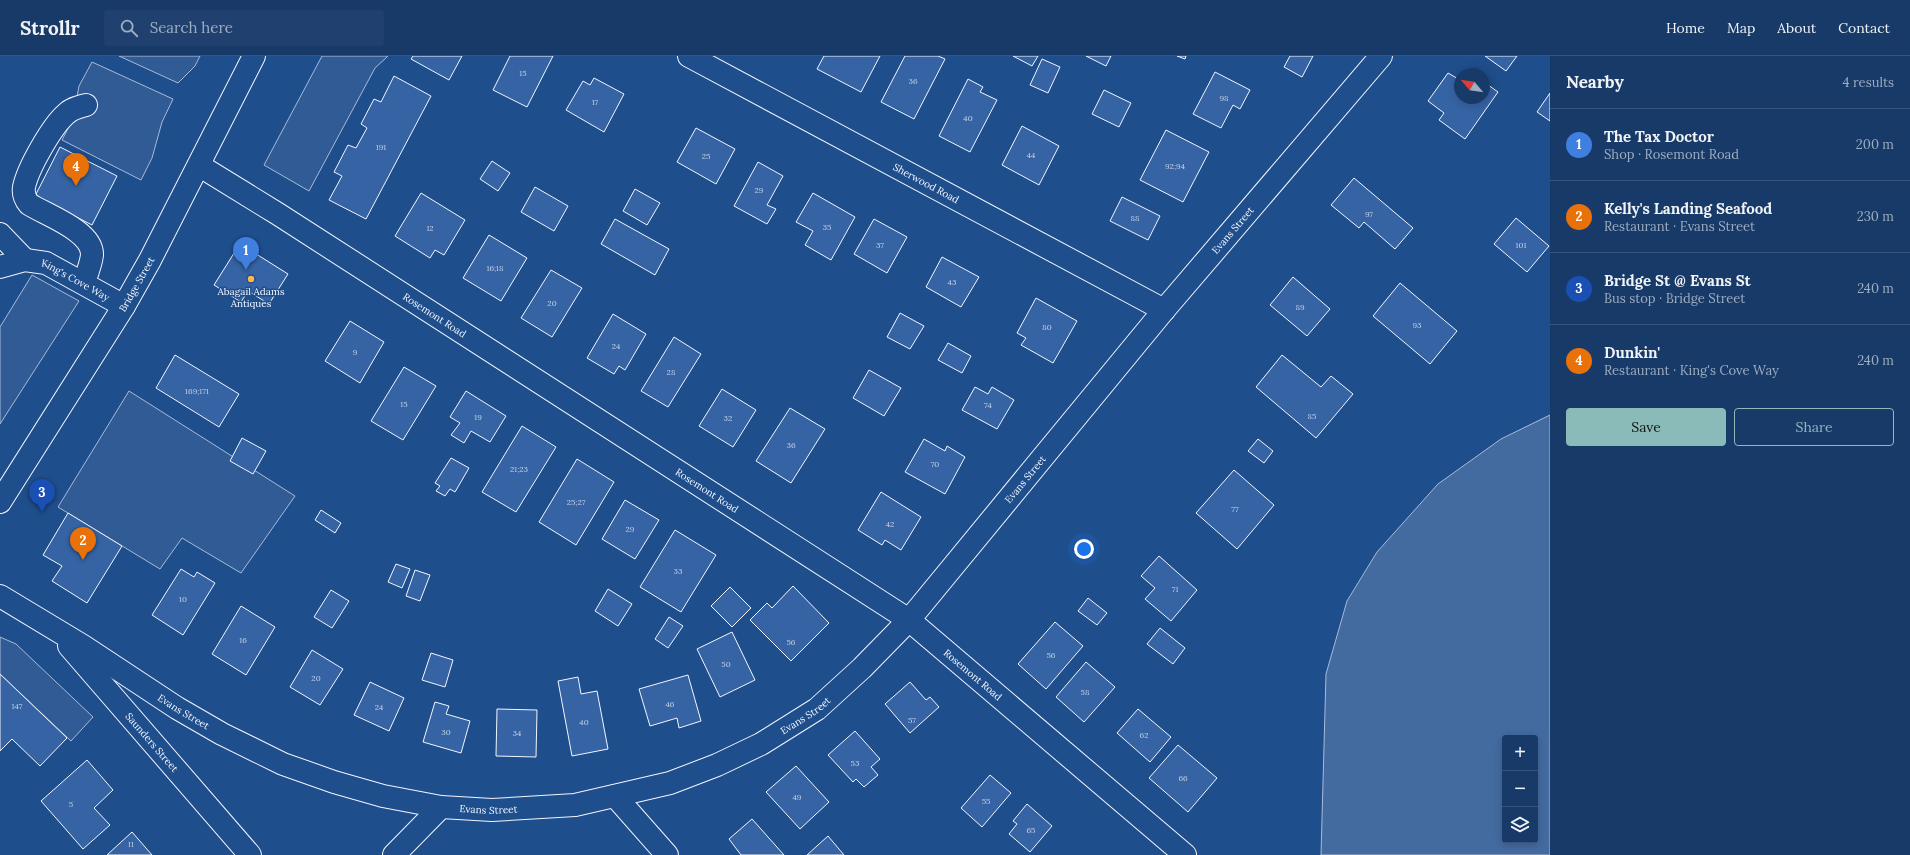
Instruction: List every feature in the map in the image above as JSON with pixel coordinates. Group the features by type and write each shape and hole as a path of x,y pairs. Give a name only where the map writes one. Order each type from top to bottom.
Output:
{"street":[{"name":"Bridge Street","path":"0,502 124,306 200,166 254,56"},
{"name":"Sherwood Road","path":"689,56 1164,310"},
{"name":"Evans Street","path":"0,596 55,629 177,708 222,734 283,764 334,782 383,796 442,807 492,810 575,805 670,783 717,765 761,744 817,709 862,668 908,620 1164,310 1382,56"},
{"path":"84,282 92,254 87,241 78,232 29,204 25,198 24,187 42,147 59,120 76,107 86,105"},
{"name":"Rosemont Road","path":"200,166 278,214 908,620 1185,855"},
{"path":"0,234 25,260"},
{"name":"King's Cove Way","path":"0,267 25,260 46,263 84,282 124,306"},
{"name":"Saunders Street","path":"55,629 250,855"},
{"path":"615,796 667,855"},
{"path":"394,855 442,807"}],"shaded area":[{"path":"119,56 200,56 195,66 178,83"},
{"path":"322,56 388,56 375,68 309,191 264,165"},
{"path":"92,62 173,99 162,122 152,158 141,180 62,140 73,119 79,86"},
{"path":"32,275 79,301 0,424 0,327"},
{"path":"129,391 295,496 241,573 182,538 160,569 58,507"},
{"path":"1550,415 1550,855 1321,855 1326,674 1347,601 1377,552 1438,484 1501,439"},
{"path":"0,637 16,644 93,717 71,741 0,674"}],"building":[{"path":"413,56 462,56 449,80 411,59"},
{"path":"510,56 553,56 527,107 493,90"},
{"path":"824,56 880,56 861,92 817,69"},
{"path":"905,56 938,56 945,59 914,119 881,102"},
{"path":"1013,56 1038,56 1032,66"},
{"path":"1086,56 1111,56 1106,66"},
{"path":"1177,56 1186,56 1185,59"},
{"path":"1290,56 1313,56 1302,77 1284,67"},
{"path":"1485,56 1517,56 1506,71"},
{"path":"1042,59 1060,67 1048,93 1030,85"},
{"path":"1215,72 1250,90 1240,109 1233,105 1221,128 1193,114"},
{"path":"1448,73 1454,76 1454,104 1490,104 1465,139 1439,120 1444,113 1428,101"},
{"path":"394,76 431,96 366,219 329,200 342,176 334,172 348,145 356,148 367,128 361,124 374,99 381,102"},
{"path":"594,78 624,94 604,132 566,110 583,81 590,85"},
{"path":"968,79 983,87 980,92 997,100 970,152 939,136"},
{"path":"1490,86 1498,92 1490,103"},
{"path":"1104,90 1131,103 1119,127 1092,114"},
{"path":"1550,93 1550,121 1537,112"},
{"path":"1022,126 1059,146 1039,185 1002,165"},
{"path":"696,128 735,149 716,184 677,162"},
{"path":"1166,130 1209,152 1183,202 1140,180"},
{"path":"60,147 117,176 92,225 35,196"},
{"path":"492,161 510,173 498,191 480,179"},
{"path":"758,162 783,176 767,205 776,209 767,224 734,206"},
{"path":"1354,178 1413,228 1395,249 1364,222 1359,228 1331,205"},
{"path":"535,187 568,206 554,231 521,212"},
{"path":"635,189 660,203 647,225 623,211"},
{"path":"421,193 465,220 444,255 435,250 430,258 395,236"},
{"path":"813,193 855,217 831,260 805,245 813,231 796,222"},
{"path":"1122,197 1160,216 1148,240 1110,221"},
{"path":"1516,218 1549,246 1527,272 1494,244"},
{"path":"615,219 669,249 655,275 601,244"},
{"path":"874,219 907,237 887,273 854,254"},
{"path":"489,235 527,258 501,301 463,278"},
{"name":"Abagail Adams Antiques","path":"236,250 249,258 253,252 288,274 269,304 248,291 241,302 214,285"},
{"path":"942,257 979,277 961,307 926,287"},
{"path":"551,270 582,288 552,337 521,318"},
{"path":"1293,277 1330,309 1307,336 1270,305"},
{"path":"1400,283 1457,331 1430,364 1373,316"},
{"path":"1036,298 1077,321 1053,363 1021,345 1026,338 1017,333"},
{"path":"900,313 924,326 910,349 887,337"},
{"path":"613,314 646,334 625,370 619,366 614,374 587,358"},
{"path":"350,321 384,342 360,383 325,361"},
{"path":"674,337 701,354 668,407 641,391"},
{"path":"948,343 971,356 962,373 938,360"},
{"path":"175,355 239,394 219,427 156,388"},
{"path":"1282,355 1321,387 1331,376 1353,394 1316,438 1256,387"},
{"path":"404,367 436,386 403,440 371,421"},
{"path":"869,370 901,388 884,416 853,398"},
{"path":"975,387 988,394 992,387 1014,400 997,429 962,410"},
{"path":"722,389 756,410 733,447 699,426"},
{"path":"466,391 506,416 490,442 471,431 464,443 451,435 460,423 450,417"},
{"path":"790,408 825,429 791,483 756,461"},
{"path":"522,426 556,447 516,512 482,492"},
{"path":"242,438 266,451 253,474 230,461"},
{"path":"924,439 945,451 947,446 965,457 945,494 905,472"},
{"path":"1258,439 1273,451 1264,463 1248,451"},
{"path":"451,458 469,468 455,492 450,489 445,496 436,491 440,486 435,483"},
{"path":"577,459 614,482 576,545 539,522"},
{"path":"1234,470 1274,505 1237,549 1196,513"},
{"path":"881,492 921,517 901,550 885,540 882,545 858,530"},
{"path":"625,500 659,520 635,559 602,539"},
{"path":"321,510 341,523 335,533 315,520"},
{"path":"68,513 122,546 87,603 52,581 62,566 43,555"},
{"path":"675,530 716,555 681,612 640,587"},
{"path":"1159,556 1197,590 1171,621 1145,599 1155,588 1141,576"},
{"path":"396,564 410,569 402,588 388,582"},
{"path":"181,569 194,577 197,572 215,583 183,635 152,615"},
{"path":"415,570 430,575 420,601 406,596"},
{"path":"793,586 829,623 791,661 750,620 767,603 772,608"},
{"path":"730,587 751,608 732,627 711,606"},
{"path":"608,589 632,604 618,626 595,611"},
{"path":"331,590 349,601 332,628 314,617"},
{"path":"1088,598 1107,613 1097,625 1078,611"},
{"path":"241,606 275,627 246,675 212,654"},
{"path":"669,617 683,626 668,648 655,639"},
{"path":"1055,622 1083,646 1046,689 1018,664"},
{"path":"1160,628 1185,648 1173,664 1147,644"},
{"path":"732,632 755,680 720,697 697,649"},
{"path":"312,650 343,669 320,705 290,687"},
{"path":"431,653 453,660 445,687 422,680"},
{"path":"1086,662 1115,687 1084,722 1056,697"},
{"path":"0,674 67,738 40,766 12,739 0,751"},
{"path":"688,675 701,721 679,728 677,718 650,726 639,689"},
{"path":"578,677 581,694 597,691 608,749 572,756 558,681"},
{"path":"370,682 404,698 389,731 354,715"},
{"path":"910,682 926,700 930,697 939,707 910,733 885,704"},
{"path":"435,702 449,706 446,714 470,721 461,753 423,742"},
{"path":"497,709 537,710 536,757 496,756"},
{"path":"1138,709 1171,737 1150,762 1117,733"},
{"path":"855,731 880,759 871,767 878,775 864,787 856,779 853,782 828,755"},
{"path":"1178,745 1217,778 1188,812 1149,778"},
{"path":"87,760 113,790 94,808 110,825 83,849 41,801"},
{"path":"796,766 829,802 800,829 766,792"},
{"path":"990,775 1011,793 982,827 961,808"},
{"path":"1027,804 1052,826 1030,852 1009,834 1017,824 1013,821"},
{"path":"752,819 784,855 741,855 729,839"},
{"path":"132,832 152,855 107,855"},
{"path":"828,836 844,855 807,855"}],"place":[{"name":"Dunkin'","path":"76,186"},
{"name":"The Tax Doctor","path":"246,270"},
{"name":"Abagail Adams Antiques","path":"251,279"},
{"name":"Bridge St @ Evans St","path":"42,512"},
{"name":"Kelly's Landing Seafood","path":"83,560"}]}
